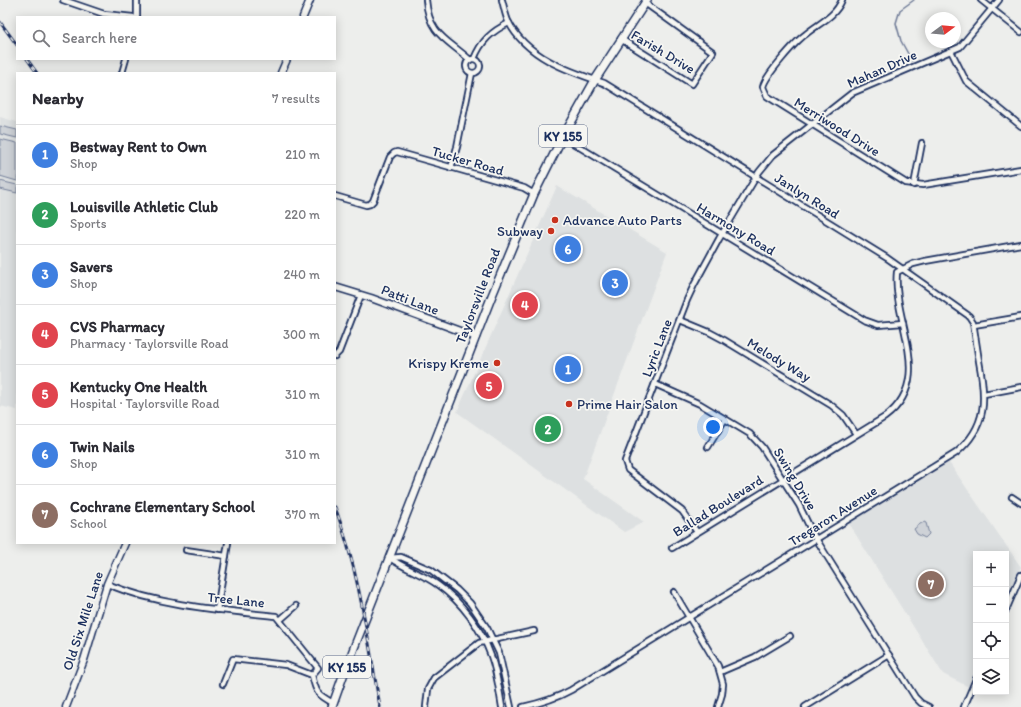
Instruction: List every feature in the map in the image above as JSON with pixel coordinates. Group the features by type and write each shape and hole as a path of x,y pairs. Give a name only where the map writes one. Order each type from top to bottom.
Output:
{"main road":[{"name":"Taylorsville Road","path":"333,705 343,676 512,246 534,194 563,137 595,80 646,2"}],"street":[{"path":"63,0 104,14 123,16"},
{"path":"137,0 137,16"},
{"path":"303,16 310,0"},
{"path":"426,0 427,13 433,26 443,39 472,60 478,61 480,68 477,72 472,73"},
{"path":"472,73 468,71 466,67 467,63 472,60 486,38 494,30 509,23 502,0"},
{"name":"Merriwood Drive","path":"842,0 840,6 833,14 801,38 767,77 764,84 764,90 767,96 906,183 924,185 1021,169"},
{"path":"981,0 1021,32"},
{"name":"Mahan Drive","path":"756,177 773,155 858,90 957,49 965,42 999,0"},
{"name":"Farish Drive","path":"621,39 692,84 714,52 646,2"},
{"name":"Janlyn Road","path":"509,23 520,38 536,53 572,72 604,82 903,269"},
{"path":"952,51 966,81 1021,126"},
{"path":"122,72 126,60"},
{"path":"281,72 287,60"},
{"path":"451,168 457,147 472,73"},
{"name":"Harmony Road","path":"563,137 864,320 873,324 882,325 903,323"},
{"path":"914,185 922,143"},
{"name":"Tucker Road","path":"336,196 366,205 370,204 373,201 390,158 394,153 400,153 524,188 534,194"},
{"name":"Lyric Lane","path":"697,532 682,511 630,472 626,465 626,458 694,285 756,177"},
{"path":"903,269 925,261 1021,244"},
{"path":"903,269 969,316 974,325 1021,317"},
{"name":"Ballad Boulevard","path":"672,548 892,412 900,403 906,392 910,379 911,366 896,283 897,272 903,269"},
{"name":"Patti Lane","path":"336,287 361,295 476,338"},
{"path":"336,355 361,295"},
{"name":"Melody Way","path":"680,320 724,340 831,405 843,415 856,434"},
{"name":"Tregaron Avenue","path":"523,707 544,703 571,690 961,449 972,436 983,410 984,394 974,325"},
{"name":"Swing Drive","path":"655,384 687,397 725,419 755,439 762,446 914,697 929,707"},
{"path":"984,394 1021,387"},
{"path":"708,447 725,419"},
{"path":"1012,497 1021,503"},
{"name":"Old Six Mile Lane","path":"66,707 84,660 107,584 125,544"},
{"path":"217,610 228,544"},
{"path":"186,550 226,556"},
{"path":"390,558 401,557 431,570 470,603 494,640 499,653 511,707"},
{"path":"390,558 398,564 424,576 447,593 470,617 492,657 502,707"},
{"path":"1009,603 1021,575"},
{"name":"Tree Lane","path":"107,584 168,602 217,610 276,616 318,668 312,675 315,690 333,705"},
{"path":"674,592 718,666 723,689 718,707"},
{"path":"280,620 296,606"},
{"path":"426,707 428,689 434,678 479,643 534,631"},
{"path":"720,672 755,657 790,636"},
{"path":"805,707 889,655"},
{"path":"223,684 233,660 286,665 312,675"},
{"path":"964,707 973,686"}],"shaded area":[{"path":"0,117 16,122 16,410 0,406"},
{"path":"0,126 16,130 16,138 0,134"},
{"path":"0,139 16,143 16,181 0,176"},
{"path":"0,181 16,185 16,193 0,189"},
{"path":"557,186 667,252 583,479 644,522 624,532 457,412"},
{"path":"948,461 1021,567 1009,594 1009,551 973,551 973,677 969,687 943,674 848,522"},
{"path":"924,522 926,523 929,534 925,538 917,534 914,529"}],"waterway":[{"path":"912,61 901,41 896,23 900,10 914,0"}],"railway":[{"path":"0,22 16,44"},
{"path":"28,60 36,72"},
{"path":"336,510 357,581 380,707"}],"place":[{"name":"Advance Auto Parts","path":"555,220"},
{"name":"Subway","path":"551,231"},
{"name":"Twin Nails","path":"568,249"},
{"name":"Savers","path":"615,283"},
{"name":"CVS Pharmacy","path":"525,305"},
{"name":"Krispy Kreme","path":"497,363"},
{"name":"Bestway Rent to Own","path":"568,369"},
{"name":"Kentucky One Health","path":"489,386"},
{"name":"Prime Hair Salon","path":"569,404"},
{"name":"Louisville Athletic Club","path":"548,429"},
{"name":"Cochrane Elementary School","path":"931,584"}]}
